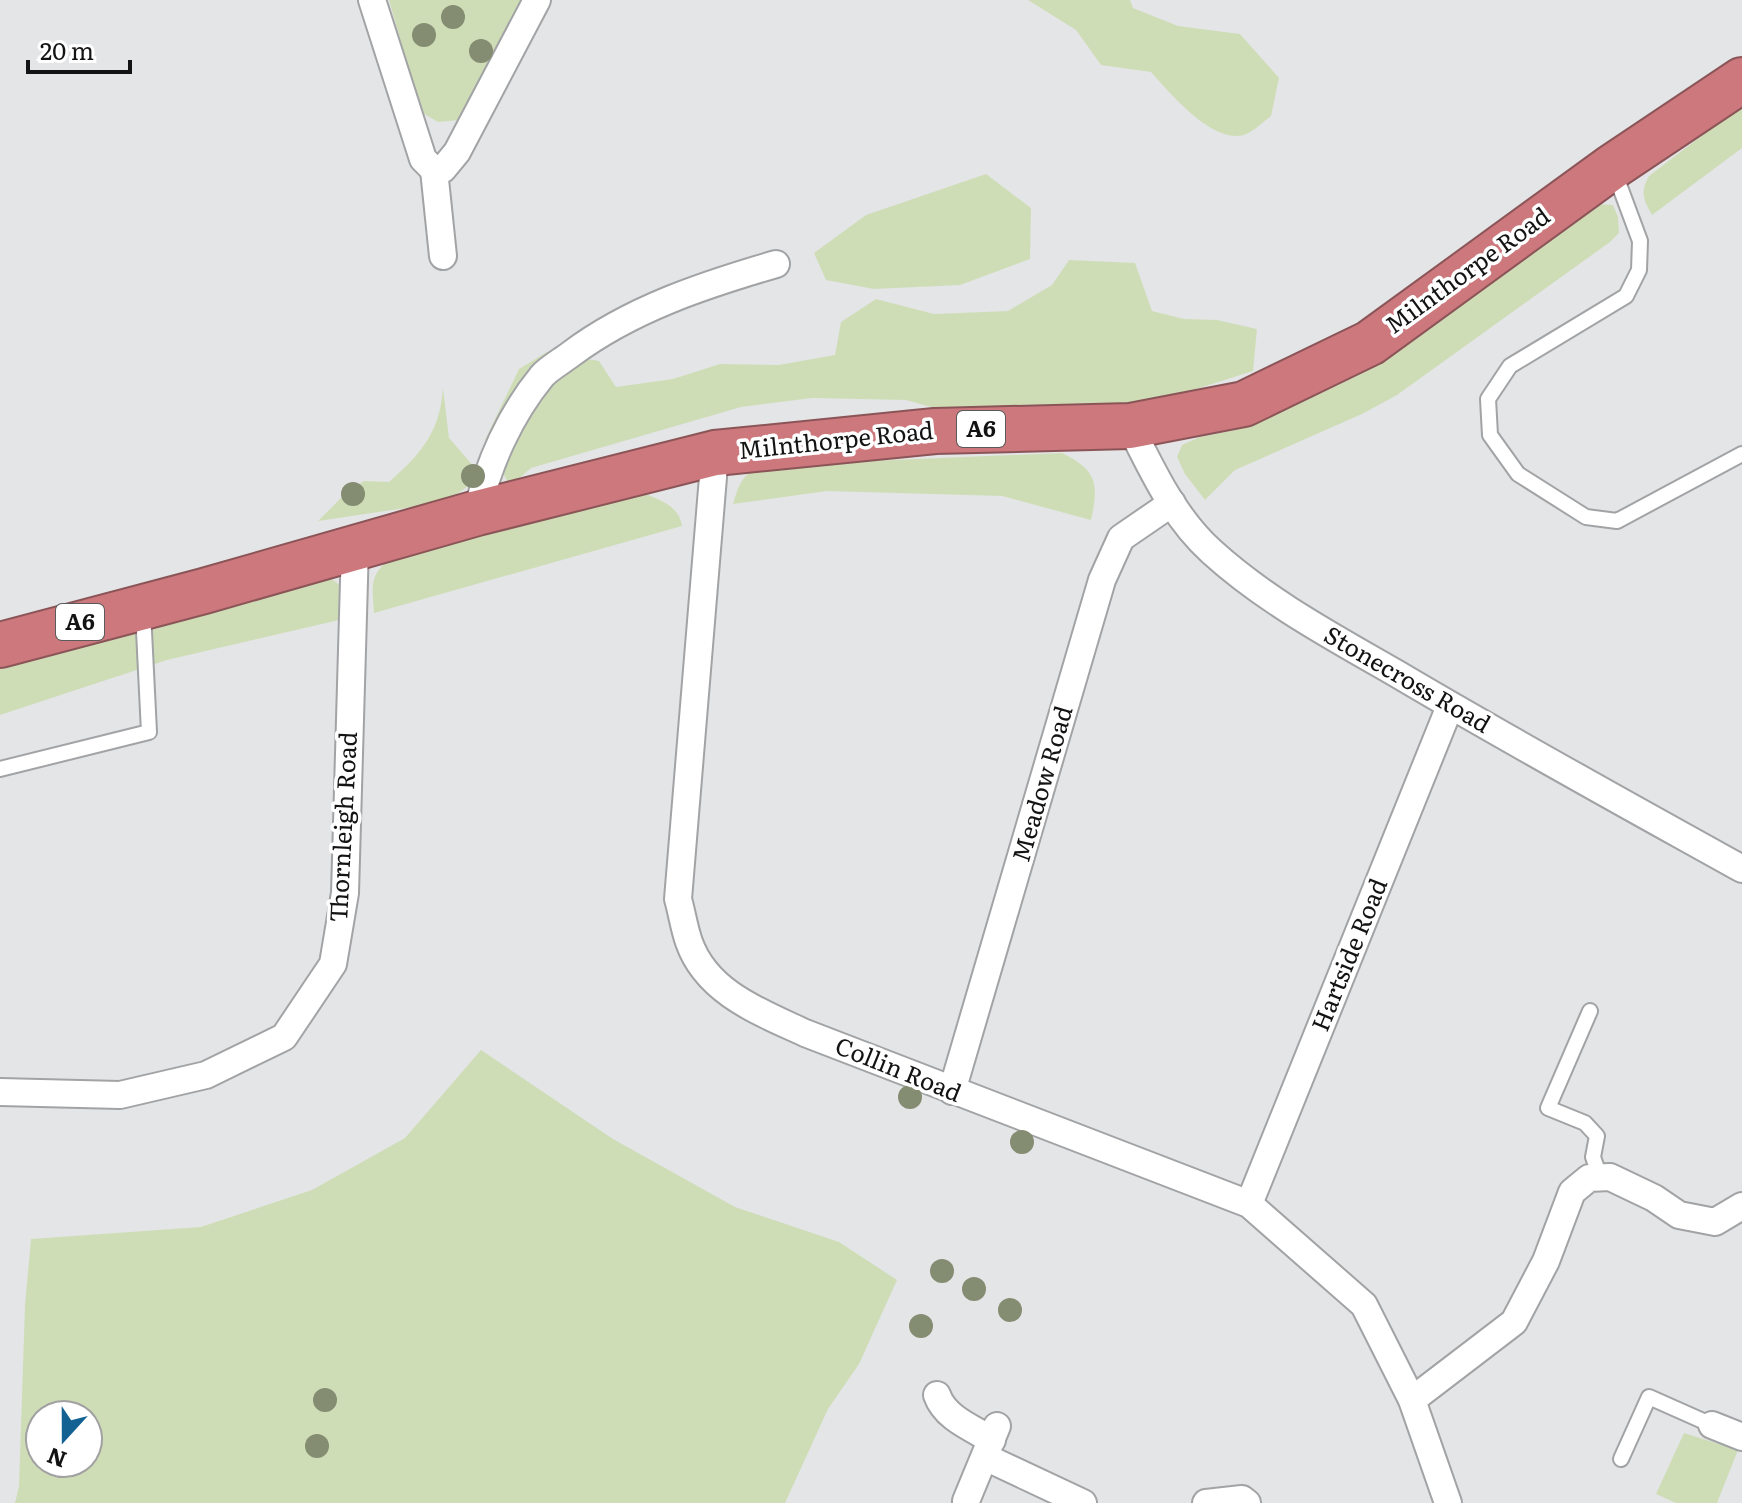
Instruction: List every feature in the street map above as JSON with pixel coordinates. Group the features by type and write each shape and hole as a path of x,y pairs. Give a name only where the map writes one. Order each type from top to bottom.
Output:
{"highway":[{"name":"Milnthorpe Road","path":"0,645 477,513 715,453 935,431 1130,426 1244,404 1370,343 1612,167 1742,80"}],"street":[{"path":"372,0 423,159 434,170 443,256"},
{"path":"434,170 443,169 457,152 537,0"},
{"path":"477,513 487,477 508,428 544,374 598,333 697,287 776,264"},
{"name":"Stonecross Road","path":"1130,426 1151,470 1172,503 1211,551 1291,612 1450,706 1742,869"},
{"name":"Collin Road","path":"715,453 678,899 689,943 703,968 725,991 755,1010 805,1033 1249,1204 1364,1305 1412,1400 1448,1503"},
{"name":"Meadow Road","path":"952,1091 1102,580 1121,538 1172,503"},
{"name":"Thornleigh Road","path":"0,1092 120,1095 206,1075 284,1037 333,964 345,893 355,546"},
{"name":"Hartside Road","path":"1249,1204 1450,706"},
{"path":"1412,1400 1514,1322 1546,1261 1572,1192 1589,1178 1610,1177 1654,1198 1679,1215 1715,1222 1742,1206"},
{"path":"937,1395 940,1406 958,1420 1083,1503"},
{"path":"1712,1425 1742,1437"},
{"path":"966,1501 992,1441"},
{"path":"1206,1503 1242,1499 1247,1503"}],"lane":[{"path":"1612,167 1640,241 1639,270 1626,296 1510,366 1488,399 1490,435 1518,474 1586,517 1617,521 1742,454"},
{"path":"0,769 149,732 143,606"},
{"path":"1590,1011 1548,1108 1585,1123 1597,1136 1593,1157 1600,1177"},
{"path":"1621,1459 1649,1397 1712,1425"}],"green space":[{"path":"389,0 522,0 459,120 438,122 421,112"},
{"path":"1028,0 1130,0 1133,8 1178,26 1240,34 1279,78 1271,116 1244,135 1232,136 1219,132 1193,115 1151,72 1101,65 1076,30"},
{"path":"1742,105 1742,148 1652,215 1644,196 1649,176"},
{"path":"986,174 1031,208 1030,259 960,285 874,289 826,280 814,253 866,215"},
{"path":"1598,204 1613,205 1618,217 1619,233 1610,242 1397,395 1362,414 1235,470 1205,500 1185,474 1177,457 1182,445 1200,437 1235,430 1365,372"},
{"path":"1069,260 1135,263 1152,311 1184,319 1217,320 1257,329 1253,371 1174,396 1088,414 981,421 906,400 812,398 741,407 531,468 510,486 485,440 519,369 547,352 599,361 616,387 673,379 720,364 779,365 835,355 841,322 876,299 934,314 1008,311 1052,285"},
{"path":"443,388 449,438 482,476 446,502 318,521 347,492 364,481 389,482 411,462 433,430"},
{"path":"1062,453 1074,459 1093,479 1095,497 1091,520 1002,496 827,491 733,504 745,477 772,465"},
{"path":"640,492 672,508 682,526 374,613 376,574 394,555"},
{"path":"325,574 341,586 339,620 167,660 0,715 0,663"},
{"path":"481,1050 613,1139 735,1207 839,1242 897,1280 859,1364 828,1409 785,1503 15,1503 19,1486 25,1305 31,1239 201,1227 312,1190 405,1138"},
{"path":"1684,1433 1738,1450 1717,1503 1676,1503 1656,1494"}]}
